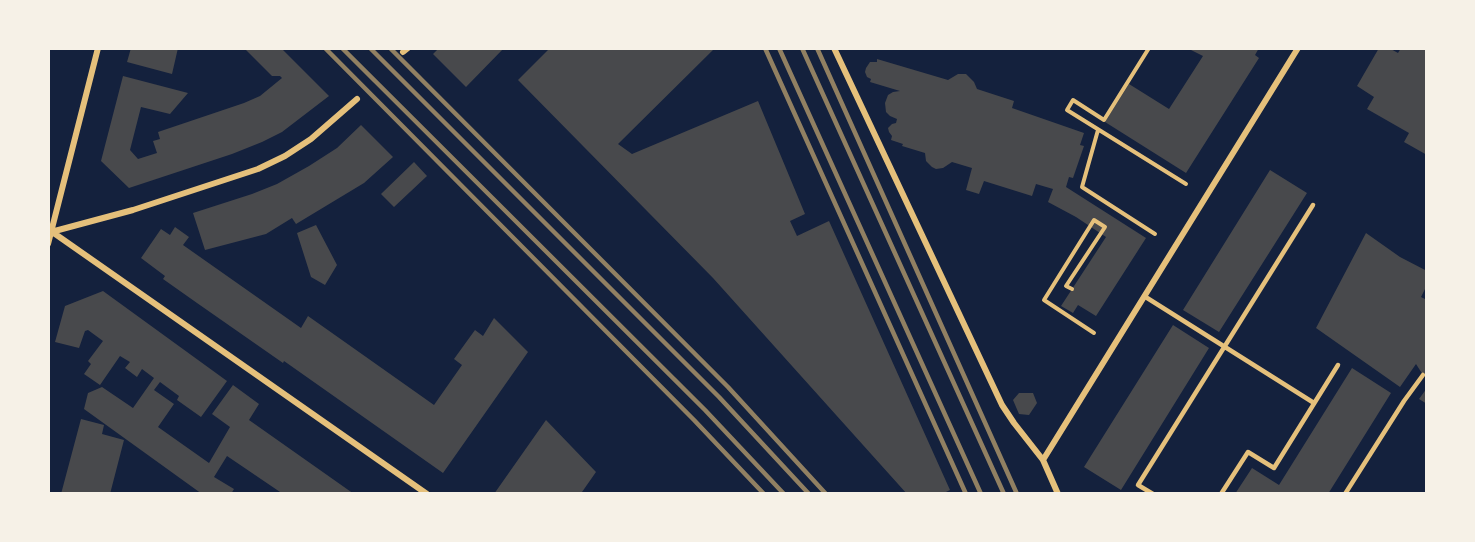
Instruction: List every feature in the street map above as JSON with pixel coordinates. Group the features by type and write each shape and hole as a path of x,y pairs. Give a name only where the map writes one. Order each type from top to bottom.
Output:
{"street":[{"path":"48,244 98,48"},
{"path":"834,48 1002,405 1043,460 1058,494"},
{"path":"1043,460 1298,48"},
{"path":"50,230 145,207 258,169 285,156 311,139 357,99"},
{"path":"50,230 427,494"}],"lane":[{"path":"1153,494 1138,485 1313,205"},
{"path":"1144,296 1314,403"},
{"path":"1221,494 1248,452 1274,468 1338,365"},
{"path":"1345,494 1423,375"}],"path":[{"path":"1149,48 1104,120 1073,100 1067,110 1186,184"},
{"path":"1098,129 1082,187 1155,234"},
{"path":"1072,289 1066,286 1105,227 1094,220 1044,300 1094,333"}],"building":[{"path":"131,48 178,48 172,74 127,62"},
{"path":"244,48 281,48 329,96 282,132 262,142 129,188 101,161 123,76 188,93 170,114 141,107 130,150 138,159 157,153 153,141 160,139 158,132 244,103 260,96 282,78 272,76"},
{"path":"439,48 504,48 466,87 433,54"},
{"path":"550,48 715,48 618,144 632,154 758,101 805,214 790,221 797,236 829,221 950,490 942,494 907,494 713,278 518,80"},
{"path":"1187,48 1259,48 1255,55 1259,58 1186,173 1105,122 1129,84 1169,109 1203,56"},
{"path":"1379,48 1389,48 1398,53 1401,48 1422,48 1427,51 1427,155 1404,142 1409,133 1367,109 1374,97 1357,86"},
{"path":"877,59 948,80 958,74 966,74 977,89 1014,101 1012,108 1084,133 1080,145 1084,146 1073,178 1069,177 1066,187 1146,238 1096,316 1078,305 1073,313 1061,306 1106,237 1048,202 1053,189 1036,184 1032,196 984,181 979,194 966,190 972,168 952,162 943,168 936,169 926,161 925,153 891,140 892,136 888,128 896,123 897,119 886,112 885,103 888,95 900,91 870,82 871,79 865,72 866,68 870,62 877,62"},
{"path":"361,125 393,157 364,183 296,224 292,218 266,234 205,250 193,213 277,184 337,148"},
{"path":"414,162 427,176 394,207 381,194"},
{"path":"1270,170 1307,193 1219,332 1183,310"},
{"path":"316,225 337,265 325,285 311,277 297,233"},
{"path":"175,227 189,237 183,245 301,328 308,316 434,405 462,365 454,359 475,330 483,336 494,318 528,352 443,473 163,279 165,276 141,258 161,229 170,235"},
{"path":"1366,233 1400,257 1427,271 1427,285 1421,297 1427,300 1427,377 1416,364 1400,387 1316,328"},
{"path":"103,291 227,381 201,417 177,400 179,396 160,382 154,390 174,404 158,427 209,463 230,427 212,414 233,385 259,404 249,420 354,494 283,494 227,456 214,477 234,489 231,494 202,494 84,409 88,393 102,387 133,408 154,378 142,369 137,377 125,368 130,362 120,356 100,385 84,374 91,364 88,361 103,341 88,330 85,331 79,348 55,342 65,306"},
{"path":"1173,325 1209,348 1121,490 1084,467"},
{"path":"1352,368 1391,393 1328,494 1235,494 1252,468 1279,485"},
{"path":"1427,388 1427,404 1419,399"},
{"path":"1019,393 1033,393 1037,403 1029,415 1019,414 1013,400"},
{"path":"81,419 104,425 102,434 124,440 110,494 61,494"},
{"path":"546,420 596,472 582,492 585,494 494,494"}],"railway":[{"path":"325,48 694,420 764,494"},
{"path":"342,48 705,410 784,494"},
{"path":"370,48 719,397 809,494"},
{"path":"390,48 728,387 826,494"},
{"path":"765,48 966,494"},
{"path":"779,48 981,494"},
{"path":"802,48 1004,494"},
{"path":"817,48 1017,494"}]}
